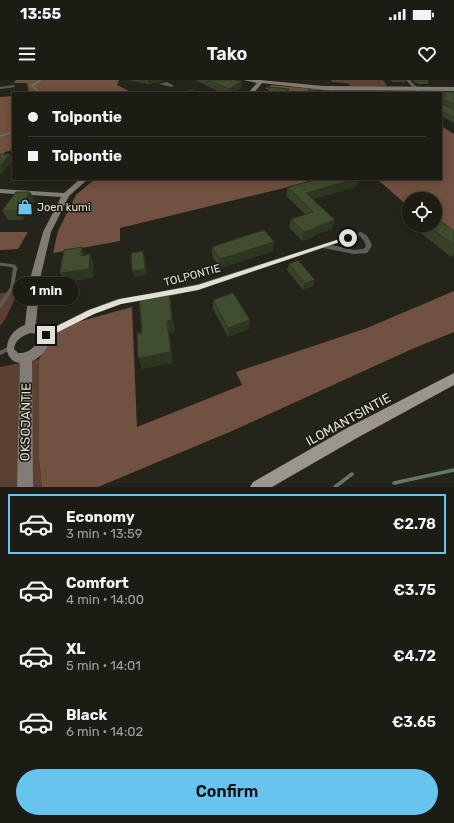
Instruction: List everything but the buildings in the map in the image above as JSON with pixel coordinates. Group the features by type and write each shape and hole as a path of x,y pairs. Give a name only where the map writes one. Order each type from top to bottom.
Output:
{"main road":[{"name":"ILOMANTSINTIE","path":"258,487 352,433 454,380"}],"street":[{"path":"245,80 323,88 418,91 454,90"},
{"path":"408,80 418,91"},
{"path":"252,92 260,82"},
{"path":"0,88 14,86"},
{"path":"172,86 172,92"},
{"path":"30,328 35,279 47,232 66,195 83,180"},
{"path":"0,191 66,195"},
{"name":"TOLPONTIE","path":"46,335 91,312 120,301 198,287 323,246 361,234 367,240 369,246 365,251 354,252 323,246"},
{"path":"30,328 40,329 46,335 44,344 32,356 26,358 14,357 4,351 13,337 30,328"},
{"name":"OKSOJANTIE","path":"25,487 26,358"}],"lane":[{"path":"0,264 14,266 16,270 12,288 0,306"}],"shaded area":[{"path":"16,80 119,80 117,85 131,92 29,92 27,83 14,83"},
{"path":"331,80 383,80 387,86 351,86 347,83 332,82"},
{"path":"272,85 322,90 416,92 301,92 265,89"},
{"path":"12,96 12,150 5,152 0,157 0,97"},
{"path":"442,127 454,134 454,240 442,231 442,192 402,192 402,201 378,180 442,180"},
{"path":"94,180 317,180 120,228 120,241 53,253 58,231 76,195"},
{"path":"0,232 28,232 18,249 0,250"},
{"path":"454,291 454,332 412,349 232,431 98,487 42,487 39,459 39,359 56,328 132,307 137,427 242,385 236,372 367,328"},
{"path":"18,292 6,318 0,326 0,293"},
{"path":"39,359 39,459 42,487 0,487 0,367"}],"waterway":[{"path":"38,92 32,85 41,80"},
{"path":"0,136 12,132"},
{"path":"394,483 454,470"},
{"path":"335,487 352,474"}],"place":[{"name":"Joen kumi","path":"25,207"}],"route":[{"path":"46,335 91,312 120,301 198,287 348,238"}]}
